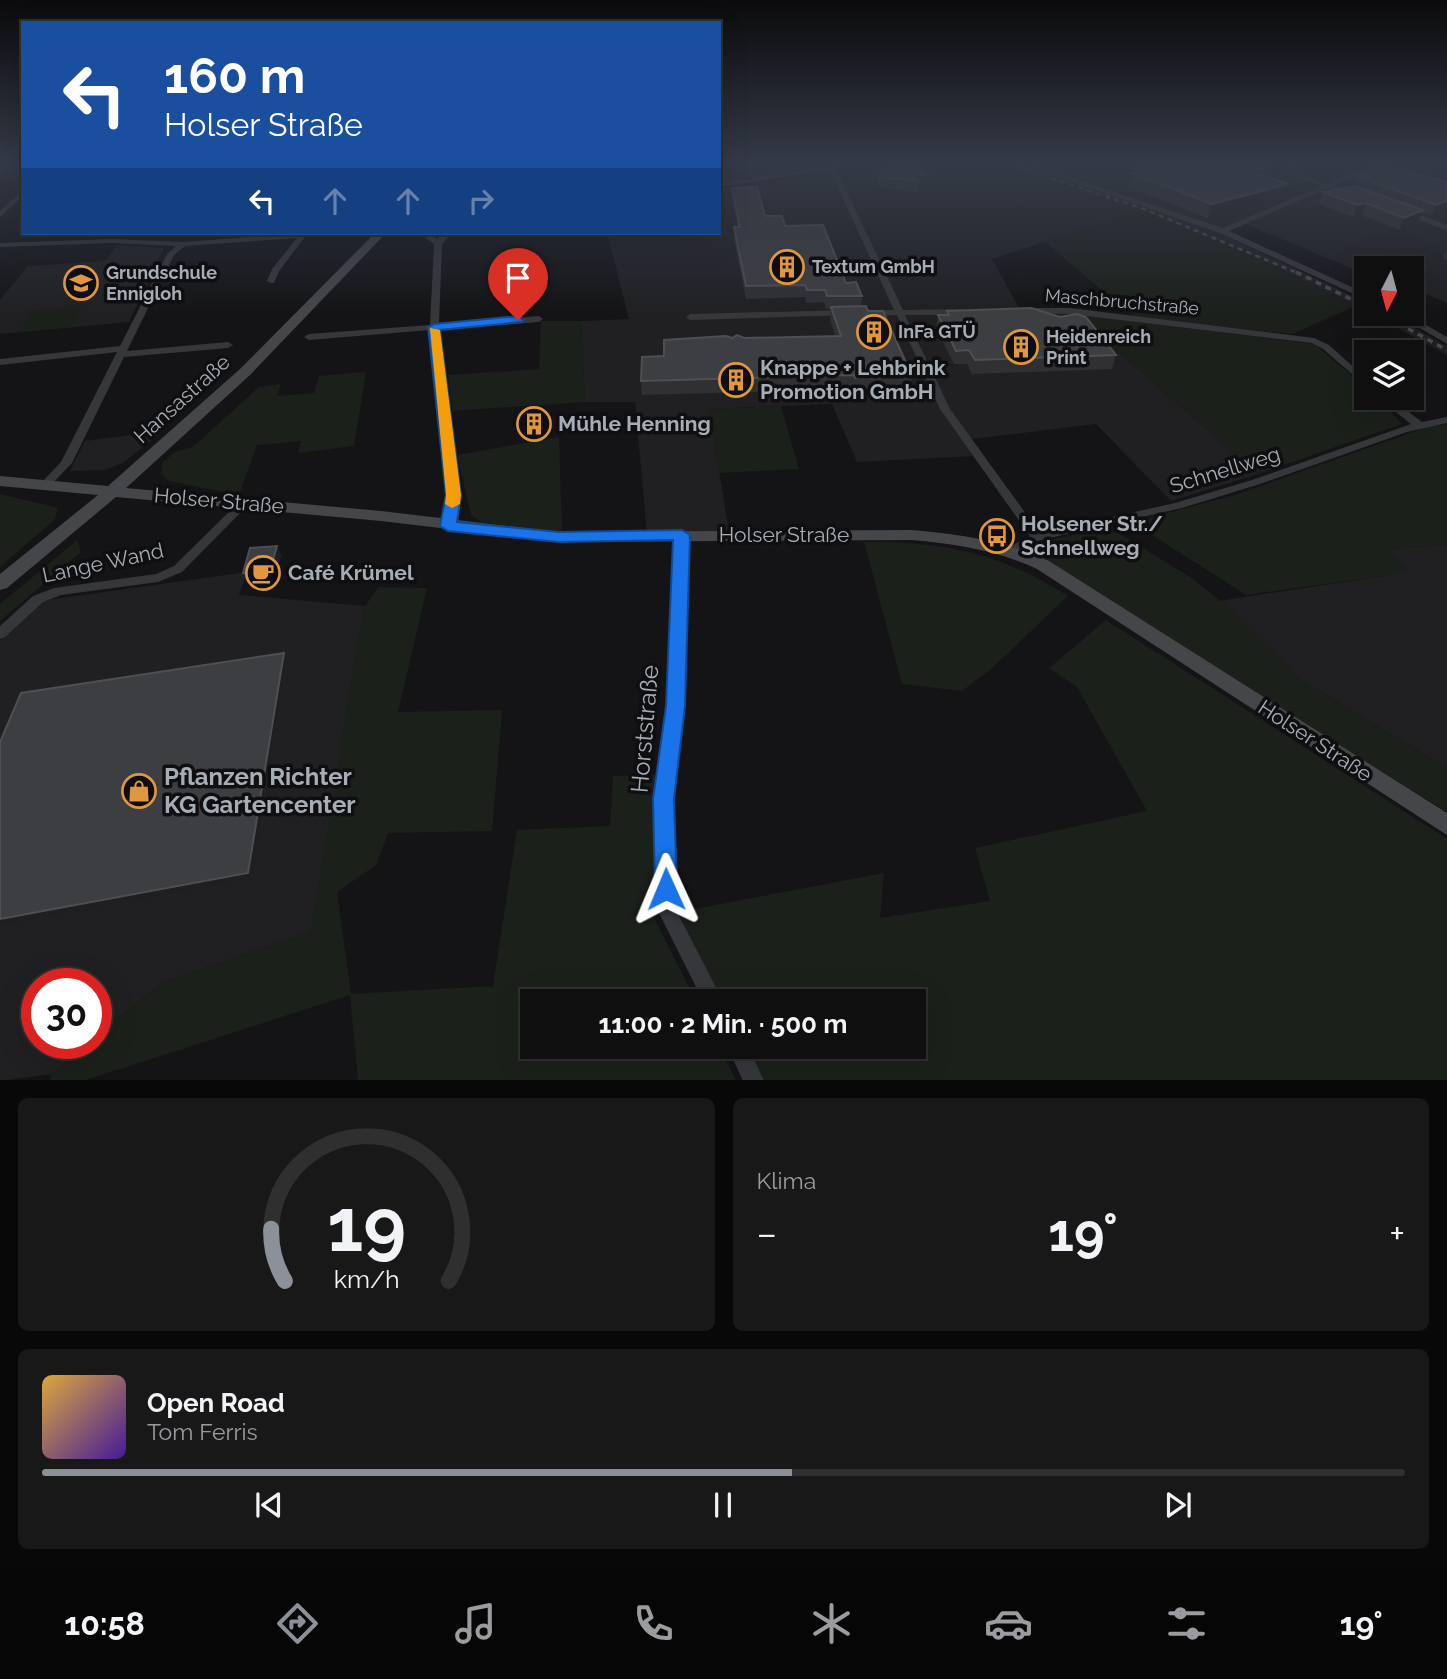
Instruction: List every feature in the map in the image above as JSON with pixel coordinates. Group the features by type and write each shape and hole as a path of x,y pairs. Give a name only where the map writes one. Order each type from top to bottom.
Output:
{"main road":[{"name":"Hansastraße","path":"0,584 112,492 283,337 379,235"},
{"name":"Holser Straße","path":"0,481 244,503 559,537 912,535 962,539 1013,550 1043,565 1447,825"}],"street":[{"path":"853,213 944,409 1037,537"},
{"path":"1170,213 1223,231 1354,292"},
{"path":"1223,231 1265,213"},
{"path":"1407,213 1447,228"},
{"path":"112,242 115,235"},
{"path":"223,240 231,235"},
{"path":"0,245 112,242 183,244 303,235"},
{"path":"271,281 275,271 303,235"},
{"path":"426,235 438,243"},
{"path":"446,235 438,243 434,327 454,495 448,526"},
{"path":"45,485 66,463 170,254 183,244"},
{"name":"Maschbruchstraße","path":"1010,311 1070,311 1314,341 1326,346 1354,372"},
{"path":"690,317 969,312"},
{"path":"309,337 539,319"},
{"path":"1421,326 1447,341"},
{"path":"0,362 228,345"},
{"path":"1399,410 1419,425"},
{"name":"Schnellweg","path":"1013,550 1037,537 1178,506 1256,482 1419,425 1447,420"},
{"name":"Lange Wand","path":"0,634 37,598 59,590 158,578 178,569 244,503"},
{"name":"Horststraße","path":"682,535 676,706 664,799 667,911 707,989"},
{"path":"744,1059 754,1080"}],"shaded area":[{"path":"721,213 1134,213 992,259 1022,313 1075,314 1258,474 1171,501 1096,424 964,440 973,456 857,462 832,404 709,409 729,532 647,534 635,402 585,402 581,321 629,319 608,235 721,235"},
{"path":"1134,213 1148,213 1258,259 1354,305 1292,334 1135,318 1045,242"},
{"path":"1148,213 1447,213 1447,303 1424,293 1424,256 1354,256 1354,270 1246,224 1222,234 1354,297 1354,305 1258,259"},
{"name":"Grundschule Ennigloh","path":"117,245 164,248 129,322 0,334 0,300 28,266 105,261"},
{"path":"82,306 73,327 19,332 32,311"},
{"path":"1075,314 1314,344 1354,377 1354,410 1389,410 1402,424 1258,474"},
{"path":"541,321 581,321 585,402 452,411 448,375 539,369"},
{"path":"1394,326 1411,326 1424,333 1447,346 1447,355 1424,340"},
{"path":"366,372 354,446 298,453 301,441 257,445 239,495 169,481 161,474 162,463 175,452 193,447 259,387 281,384 277,396 314,393 319,376"},
{"path":"781,406 799,469 719,473 709,409"},
{"path":"1447,425 1447,545 1388,549 1406,569 1382,576 1246,595 1138,526 1137,521 1235,495 1430,426"},
{"path":"163,431 123,463 105,470 70,471 85,441"},
{"path":"559,437 562,533 481,522 471,515 457,455"},
{"path":"0,494 58,508 55,519 0,567"},
{"path":"1100,529 1118,533 1193,579 1225,605 1296,677 1447,768 1447,812 1036,556 1036,548 1051,540"},
{"path":"77,540 81,552 0,621 0,604"},
{"path":"864,542 920,544 970,552 1019,569 1068,596 991,669 962,691 902,684"},
{"path":"1447,545 1447,768 1296,677 1219,601 1382,576 1387,549"},
{"path":"247,572 239,595 365,606 311,932 163,982 112,1024 112,968 21,968 21,1059 70,1059 52,1074 7,1080 0,1080 0,640 40,601"},
{"path":"379,587 427,588 398,712 502,710 492,831 388,833 376,865 337,892 351,994 493,986 517,830 610,826 613,776 656,775 653,916 690,989 520,989 520,1059 725,1059 736,1080 358,1080 350,995 86,1080 50,1080 52,1074 70,1059 112,1059 112,1024 163,982 311,932 365,606"},
{"path":"1106,620 1447,839 1447,1080 762,1080 751,1059 926,1059 926,989 714,989 674,913 884,873 880,918 990,901 975,848 1147,811 1077,687 1049,668"}],"building":[{"name":"Textum GmbH","path":"737,213 782,216 785,226 823,225 846,283 856,282 862,296 827,296 825,290 807,290 805,285 746,286 734,227 740,227"},
{"path":"1392,213 1415,213 1404,218"},
{"path":"866,306 868,311 883,311 912,376 641,381 642,357 664,356 664,340 726,336 732,338 737,335 744,338 841,336 831,307"},
{"name":"Heidenreich Print","path":"1031,308 1060,317 1077,314 1086,317 1116,355 975,360 969,350 956,351 938,315 949,315 947,311"},
{"path":"277,546 270,570 243,573 250,548"},
{"name":"Pflanzen Richter KG Gartencenter","path":"284,653 248,873 0,919 0,742 21,693"}],"railway":[{"path":"1155,213 1300,274"},
{"path":"1296,272 1354,301"},
{"path":"1403,326 1447,350"}],"slow traffic":[{"path":"435,330 454,495 452,504"}],"place":[{"name":"Textum GmbH","path":"787,267"},
{"name":"Grundschule Ennigloh","path":"81,283"},
{"name":"InFa GTÜ","path":"874,332"},
{"name":"Heidenreich Print","path":"1021,347"},
{"name":"Knappe + Lehbrink Promotion GmbH","path":"736,380"},
{"name":"Mühle Henning","path":"534,424"},
{"name":"Holsener Str./ Schnellweg","path":"997,536"},
{"name":"Café Krümel","path":"263,573"},
{"name":"Pflanzen Richter KG Gartencenter","path":"139,791"}],"route":[{"path":"518,320 434,327 454,495 448,526 559,537 682,535 676,706 664,799 666,889"}]}
